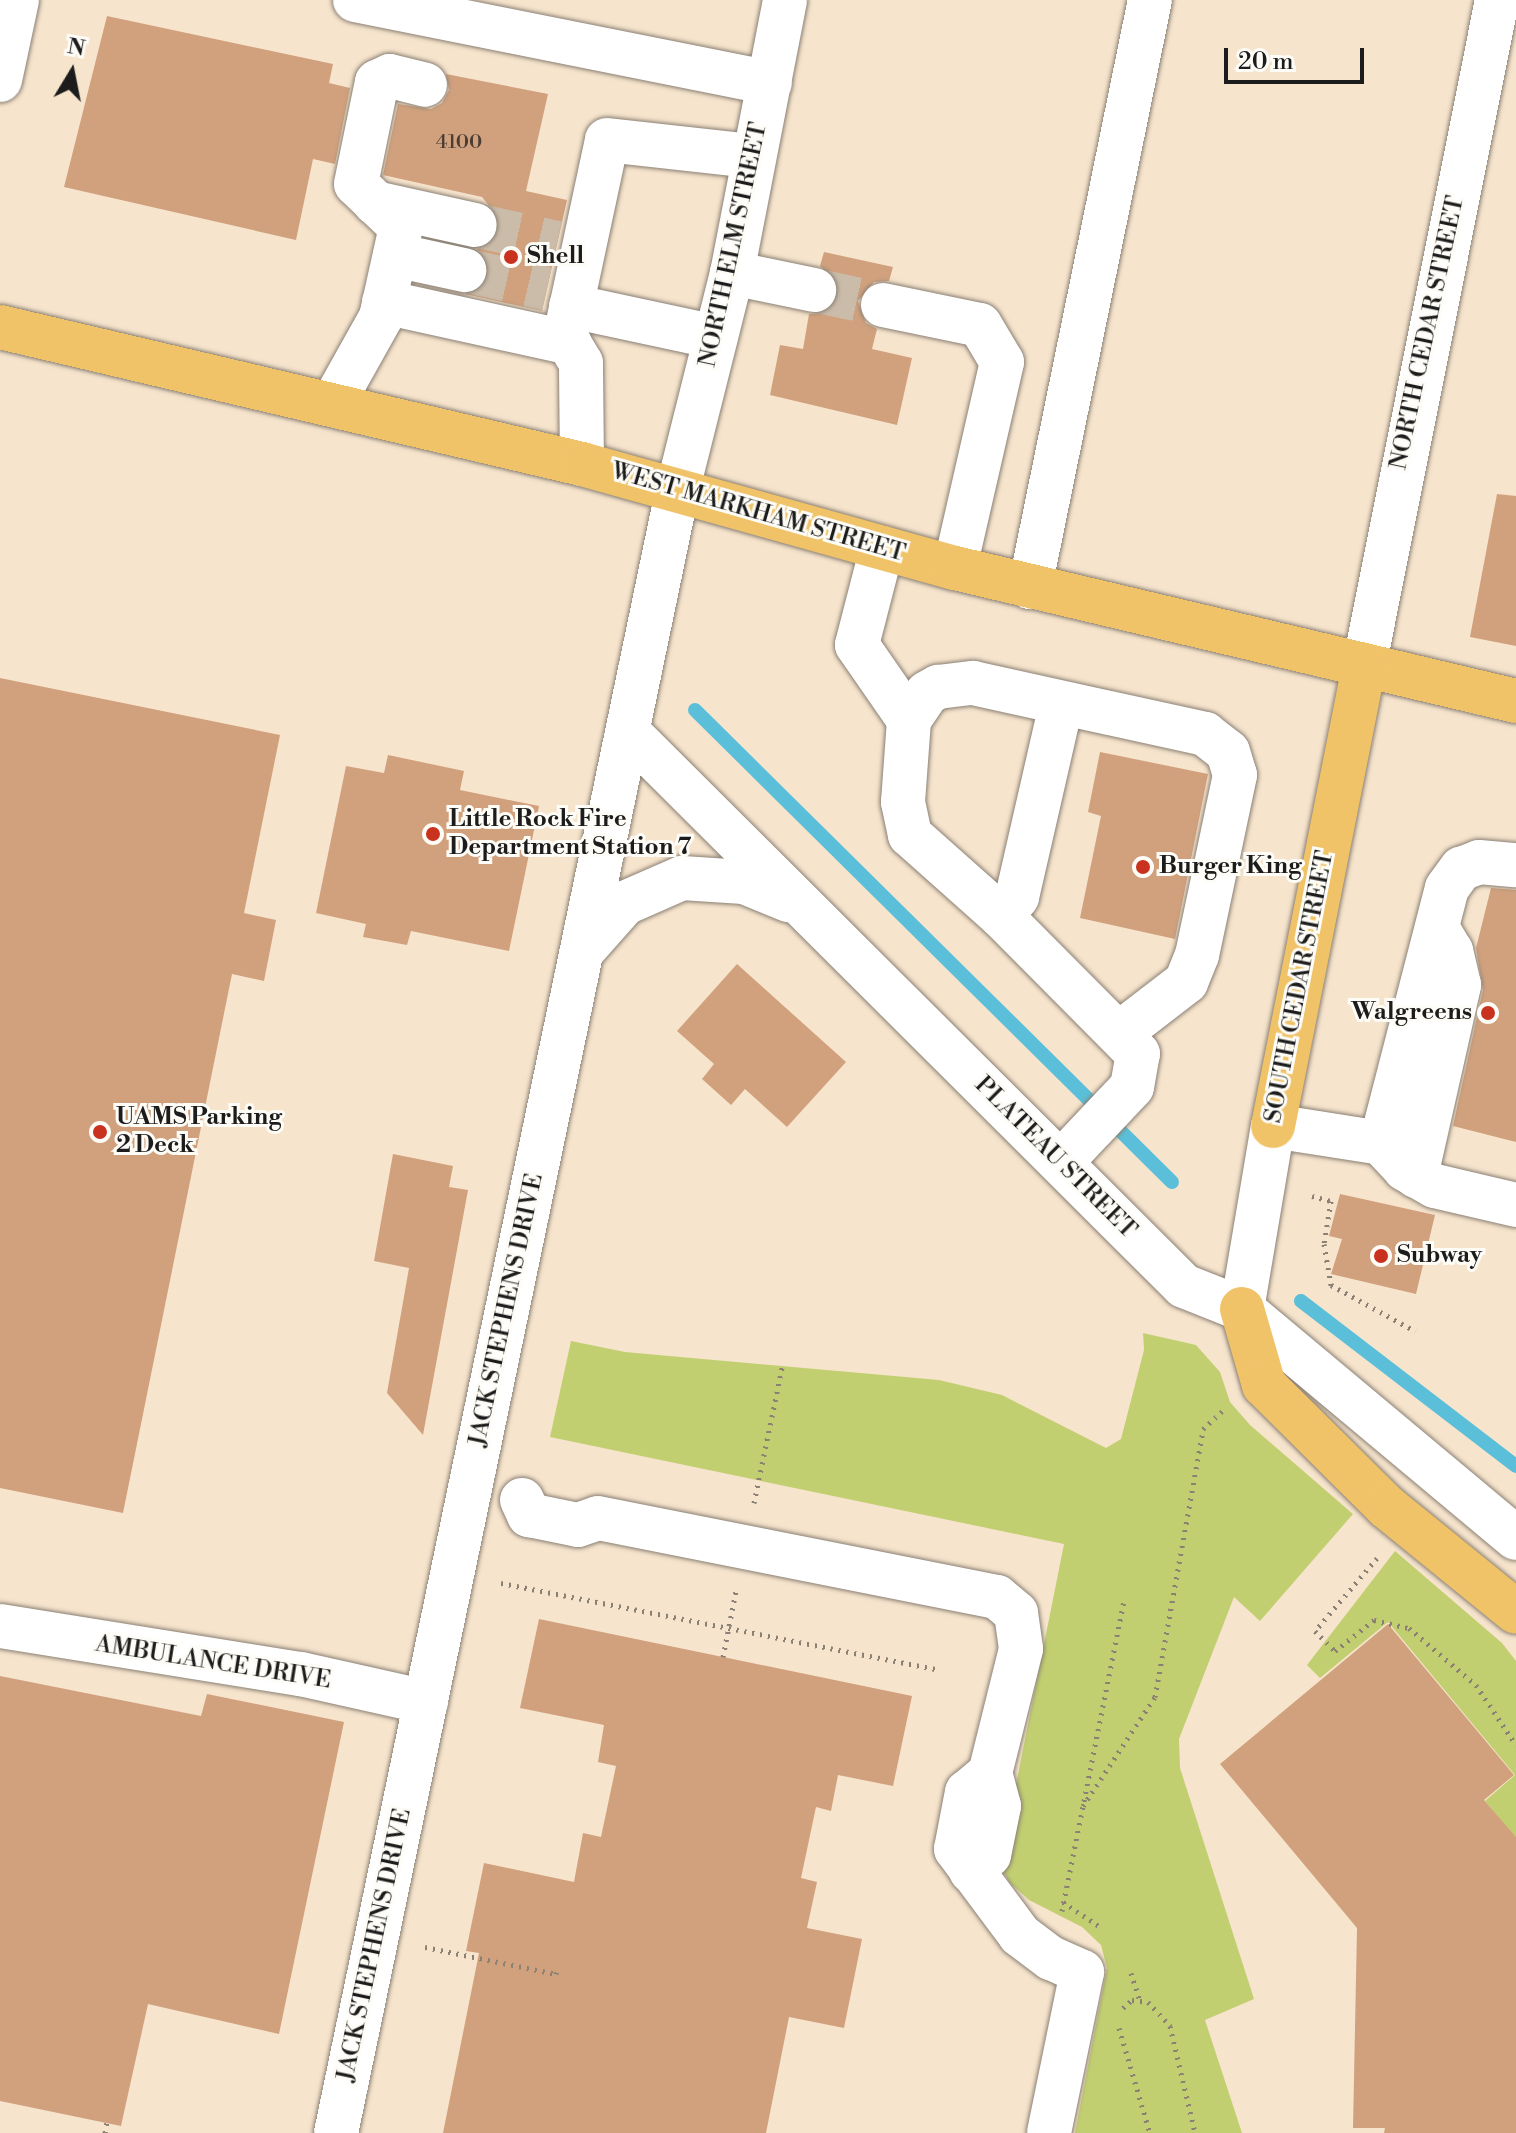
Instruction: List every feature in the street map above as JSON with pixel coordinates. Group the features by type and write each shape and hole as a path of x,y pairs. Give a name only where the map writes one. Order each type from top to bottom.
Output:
{"main road":[{"name":"WEST MARKHAM STREET","path":"0,327 582,464 678,488 955,568 1516,701"},
{"name":"SOUTH CEDAR STREET","path":"1273,1126 1364,667"},
{"path":"1242,1309 1264,1385 1387,1507 1516,1612"}],"street":[{"path":"0,80 17,0"},
{"path":"355,0 770,83"},
{"name":"NORTH ELM STREET","path":"678,488 732,273 785,0"},
{"path":"1030,587 1150,0"},
{"name":"NORTH CEDAR STREET","path":"1364,667 1497,0"},
{"path":"333,403 381,317 401,227 356,184 377,82 390,76 425,85"},
{"path":"582,464 581,363 565,308 570,246 607,140 753,156"},
{"path":"375,203 475,225"},
{"path":"395,255 464,270"},
{"path":"732,273 814,290"},
{"path":"384,302 565,308 716,337"},
{"path":"883,305 980,325 1002,362 955,568"},
{"name":"JACK STEPHENS DRIVE","path":"336,2133 630,734 678,488"},
{"path":"882,548 857,645 909,720"},
{"path":"1061,1162 1132,1087 1138,1054 1121,1032 1001,916 910,835 903,802 909,720 927,693 953,681 1205,734 1228,752 1235,775 1209,911 1186,982 1121,1032"},
{"path":"1001,916 1017,897 1061,705"},
{"name":"PLATEAU STREET","path":"630,734 1184,1286 1242,1309 1511,1524"},
{"path":"1381,1143 1447,888 1461,869 1479,862 1516,865"},
{"path":"582,951 625,903 682,878 744,882 806,909"},
{"path":"1416,1176 1459,985 1451,951 1437,928"},
{"path":"1273,1126 1381,1143 1416,1176 1435,1186 1516,1205"},
{"name":"SOUTH CEDAR STREET","path":"1242,1309 1273,1126"},
{"path":"470,1489 522,1500 534,1489 583,1498 598,1518 997,1597 1016,1613 1021,1649 990,1773 967,1792 956,1849 1020,1935 1051,1958 1082,1972 1049,2133"},
{"name":"AMBULANCE DRIVE","path":"0,1626 301,1674 426,1702"}],"path":[{"path":"1312,1196 1331,1201 1324,1244 1331,1285 1415,1331"},
{"path":"1083,1806 1158,1688 1203,1429 1222,1411"},
{"path":"1379,1555 1315,1631 1335,1651 1374,1620 1399,1622 1476,1685 1516,1745"},
{"path":"501,1583 937,1669"},
{"path":"1061,1913 1124,1602"},
{"path":"425,1947 556,1974 557,1969"},
{"path":"1150,2133 1119,2029 1118,2015 1132,2000 1157,2009 1170,2026 1195,2133"},
{"path":"105,2133 107,2122"}],"green space":[{"path":"1143,1333 1196,1345 1220,1372 1230,1402 1250,1425 1353,1514 1260,1621 1234,1597 1179,1739 1180,1768 1254,1999 1205,2020 1242,2133 1075,2133 1107,1968 1101,1945 1082,1927 1029,1900 1010,1883 1000,1865 1064,1544 550,1437 571,1341 625,1352 939,1380 1002,1395 1106,1448 1121,1439 1144,1350"},
{"path":"1395,1551 1502,1643 1516,1661 1516,1838 1485,1801 1515,1775 1388,1622 1320,1678 1307,1665"}],"building":[{"path":"107,16 333,64 329,83 350,88 335,164 313,159 296,240 64,187"},
{"path":"446,74 548,94 526,191 567,200 542,311 465,294 483,286 488,263 477,249 493,242 499,230 498,217 482,197 383,175 398,104 431,109 442,103 449,90"},
{"path":"824,252 893,267 889,281 874,282 858,301 866,323 877,329 872,349 912,358 897,425 770,395 780,345 803,349 809,314 823,313 838,296 837,281 820,266"},
{"path":"1497,494 1516,496 1516,646 1470,637"},
{"name":"UAMS Parking 2 Deck","path":"0,678 280,735 244,913 276,920 264,981 232,974 123,1513 0,1488"},
{"name":"Burger King","path":"1100,752 1208,774 1175,939 1080,918 1101,816 1088,812"},
{"name":"Little Rock Fire Department Station 7","path":"388,755 464,771 460,790 539,806 509,951 411,931 407,945 363,937 366,924 316,913 346,766 384,773"},
{"name":"Walgreens","path":"1491,888 1516,890 1516,1142 1453,1126 1483,990 1476,948"},
{"path":"737,964 846,1062 787,1127 745,1089 731,1105 702,1079 714,1064 677,1031"},
{"path":"393,1154 453,1166 449,1187 468,1190 423,1435 387,1393 409,1268 374,1261"},
{"name":"Subway","path":"1340,1194 1435,1215 1416,1294 1331,1274 1342,1239 1329,1236"},
{"path":"539,1619 912,1696 893,1786 838,1775 831,1811 816,1807 801,1878 817,1882 807,1928 862,1939 844,2028 789,2017 766,2133 443,2133 479,1953 466,1951 484,1863 574,1882 583,1833 601,1837 616,1766 598,1762 604,1725 520,1708"},
{"path":"1388,1624 1514,1775 1484,1800 1516,1837 1516,2133 1384,2133 1385,2128 1353,2128 1357,1928 1220,1764"},
{"path":"0,1676 201,1716 207,1694 344,1722 279,2034 148,2004 121,2126 0,2101"}],"waterway":[{"path":"695,710 1172,1182"},
{"path":"1301,1301 1516,1466"}],"tunnel":[{"path":"475,225 557,243"},
{"path":"464,270 547,289"},
{"path":"814,290 883,305"}],"place":[{"name":"Shell","path":"511,257"},
{"name":"Little Rock Fire Department Station 7","path":"433,834"},
{"name":"Burger King","path":"1143,867"},
{"name":"Walgreens","path":"1488,1013"},
{"name":"UAMS Parking 2 Deck","path":"100,1132"},
{"name":"Subway","path":"1381,1256"}]}
